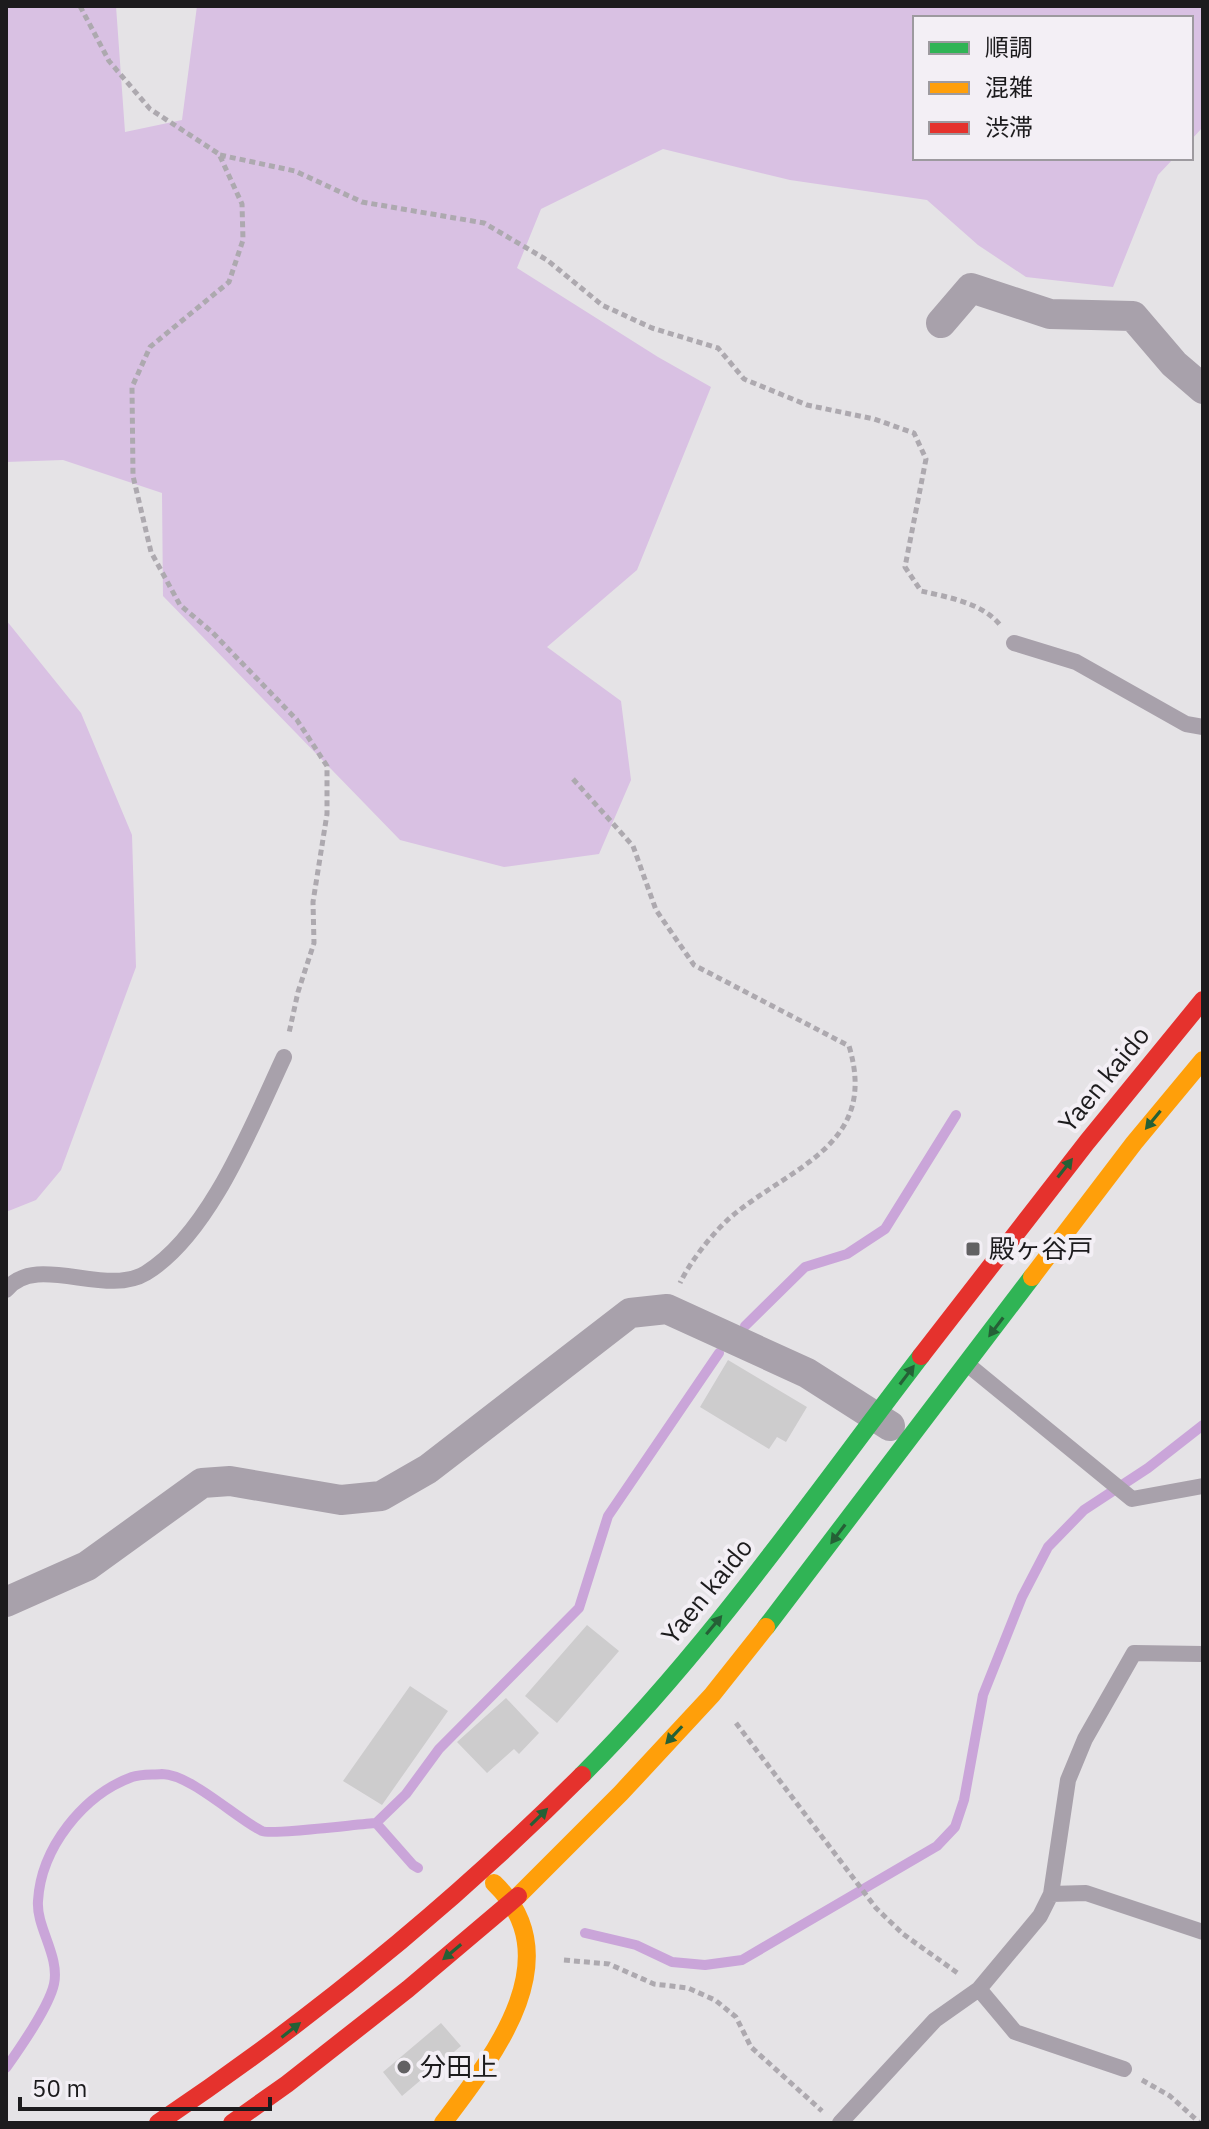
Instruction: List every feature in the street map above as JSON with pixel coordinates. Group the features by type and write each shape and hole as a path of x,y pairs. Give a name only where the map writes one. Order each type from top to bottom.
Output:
{"main road":[{"name":"Yaen kaido","path":"158,2123 246,2065 306,2019 482,1871 603,1752 671,1677 780,1543 1066,1165 1203,1000"},
{"path":"232,2123 408,1989 512,1902 621,1793 712,1695 1134,1143 1203,1060"},
{"path":"443,2123 469,2089 507,2027 522,1995 528,1955 524,1928 512,1902 482,1871"}],"street":[{"path":"941,323 971,288 1050,314 1133,316 1174,364 1203,389"},
{"path":"6,1602 87,1566 202,1483 230,1481 341,1500 381,1496 428,1469 630,1313 667,1309 807,1373 876,1415 909,1440"}],"lane":[{"path":"1014,643 1076,662 1186,724 1203,727"},
{"path":"6,1290 13,1281 41,1273 112,1282 145,1274 187,1237 236,1161 284,1057"},
{"path":"967,1364 1132,1499 1203,1486"},
{"path":"840,2123 935,2020 979,1989 1040,1916 1051,1894 1068,1780 1085,1739 1134,1653 1203,1654"},
{"path":"1051,1894 1086,1893 1203,1932"},
{"path":"979,1989 1015,2032 1124,2069"}],"path":[{"path":"80,6 109,61 150,109 219,154 295,171 362,202 484,223 547,260 602,305 652,328 718,348 744,379 807,405 874,419 914,433 926,459 905,567 921,591 961,601 995,619 1014,643"},
{"path":"219,154 242,204 243,240 229,282 150,347 132,387 133,476 151,552 180,605 212,632 297,720 327,766 327,814 313,902 314,943 298,992 284,1057"},
{"path":"573,779 633,846 656,910 694,965 849,1046 856,1067 853,1100 842,1132 823,1153 735,1213 687,1267 667,1309"},
{"path":"712,1695 749,1739 876,1908 903,1934 979,1989"},
{"path":"528,1955 609,1964 654,1984 688,1988 715,2000 736,2017 751,2047 823,2113"},
{"path":"1124,2069 1170,2096 1200,2123"}],"shaded area":[{"path":"6,6 116,6 125,132 182,120 197,6 1203,6 1203,127 1193,138 1193,16 913,16 913,160 1172,160 1158,175 1113,287 1026,277 978,245 927,200 790,180 663,149 541,209 517,268 711,387 637,570 547,647 621,701 631,780 599,854 504,867 400,840 163,596 162,493 63,460 6,462"},
{"path":"6,620 81,713 132,835 136,967 61,1170 36,1200 6,1212"}],"building":[{"path":"728,1360 807,1407 786,1442 777,1437 769,1449 700,1407"},
{"path":"587,1625 619,1651 557,1723 525,1696"},
{"path":"410,1686 448,1711 382,1805 343,1781"},
{"path":"506,1698 539,1733 519,1754 514,1749 487,1773 457,1742"},
{"path":"441,2023 461,2046 402,2096 383,2072"}],"waterway":[{"path":"745,1326 805,1267 847,1254 885,1229 956,1115"},
{"path":"376,1823 406,1794 439,1749 579,1608 608,1516 719,1353"},
{"path":"585,1933 636,1945 672,1962 705,1965 742,1960 937,1846 955,1827 964,1800 983,1695 1022,1597 1048,1547 1084,1510 1148,1468 1203,1425"},
{"path":"6,2068 40,2015 54,1984 54,1963 38,1911 41,1881 47,1862 68,1826 82,1810 114,1785 139,1775 173,1776 199,1789 262,1831 376,1823 418,1868"}],"traffic: fast":[{"path":"766,1627 1032,1277"},
{"path":"582,1775 629,1726 716,1624 921,1356"}],"traffic: slow":[{"path":"1032,1277 1134,1143 1203,1060"},
{"path":"518,1896 621,1793 712,1695 766,1627"},
{"path":"443,2123 502,2038 525,1974 526,1943 516,1912 494,1883"}],"traffic: jam":[{"path":"921,1356 1087,1142 1203,1000"},
{"path":"158,2123 271,2043 379,1959 482,1870 582,1775"},
{"path":"232,2123 408,1989 518,1896"}],"place":[{"name":"殿ヶ谷戸","path":"973,1249"},
{"name":"分田上","path":"404,2067"}]}
